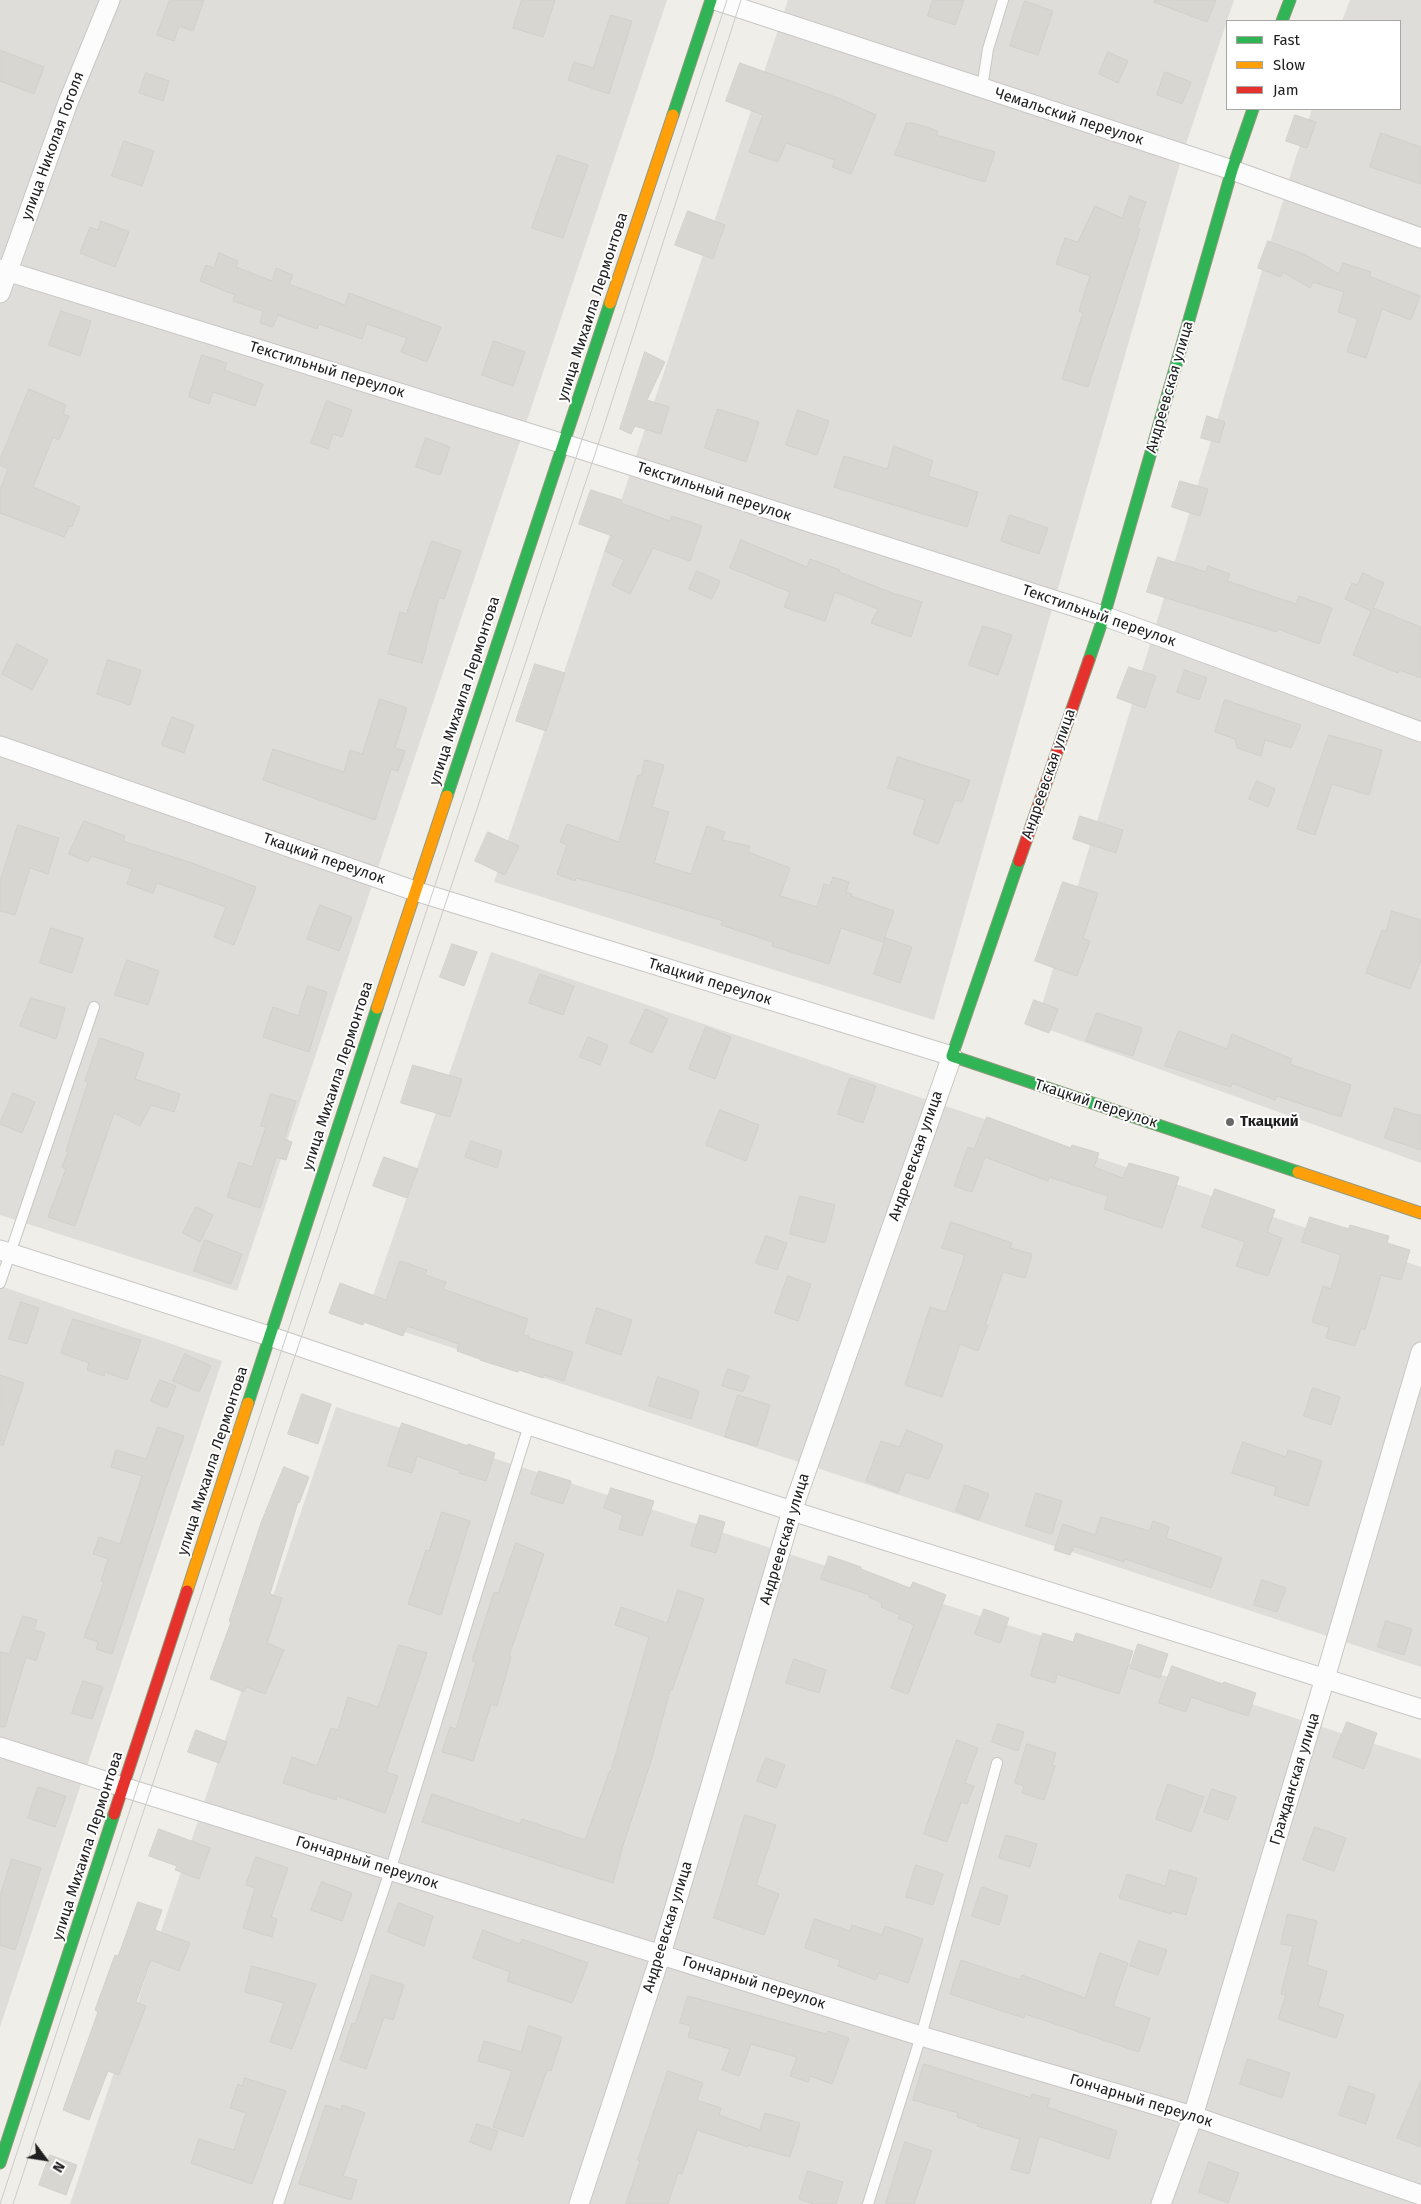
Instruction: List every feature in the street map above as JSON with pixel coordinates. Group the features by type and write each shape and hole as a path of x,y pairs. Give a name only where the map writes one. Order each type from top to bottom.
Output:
{"street":[{"name":"улица Николая Гоголя","path":"0,293 4,270 67,105 110,0"},
{"name":"улица Михаила Лермонтова","path":"0,2163 414,891 711,0"},
{"name":"Чемальский переулок","path":"715,0 1232,170 1421,238"},
{"path":"1282,20 1290,0"},
{"name":"Андреевская улица","path":"579,2204 661,1954 792,1511 1104,616 1232,170 1253,110"},
{"name":"Текстильный переулок","path":"4,270 563,444 1104,616 1421,732"},
{"name":"Ткацкий переулок","path":"0,746 414,891 952,1056 1421,1213"},
{"path":"5,1252 269,1336 529,1425 792,1511 1421,1709"},
{"name":"Гражданская улица","path":"1161,2204 1193,2116 1421,1352"},
{"name":"Гончарный переулок","path":"0,1746 123,1787 921,2036 1193,2116 1421,2194"}],"lane":[{"path":"982,88 988,49 1003,0"},
{"path":"0,1283 5,1252 94,1007"},
{"path":"278,2204 390,1871 529,1425"},
{"path":"868,2204 921,2036 997,1763"}],"shaded area":[{"path":"0,0 667,0 237,1291 0,1215"},
{"path":"788,0 1234,0 1183,153 934,1020 494,882"},
{"path":"1350,0 1421,0 1421,1163 1036,1025 1295,160 1312,110 1401,110 1401,20 1342,20"},
{"path":"491,952 1421,1267 1421,1667 365,1319"},
{"path":"0,1286 222,1361 0,2027"},
{"path":"336,1407 1421,1759 1421,2204 70,2204"}],"building":[{"path":"170,0 204,0 193,31 179,26 174,41 157,35"},
{"path":"522,0 555,0 543,37 513,28"},
{"path":"933,0 964,0 955,25 928,16"},
{"path":"1155,0 1216,0 1207,22 1154,2"},
{"path":"1025,1 1053,11 1038,55 1010,46"},
{"path":"611,15 632,21 609,94 568,80 574,62 593,68"},
{"path":"0,50 44,67 34,94 0,81"},
{"path":"1108,52 1128,61 1118,83 1099,74"},
{"path":"740,63 841,99 876,115 851,174 832,167 835,160 786,143 778,162 749,152 763,115 726,101"},
{"path":"1165,72 1191,82 1182,104 1157,95"},
{"path":"146,73 169,81 163,101 139,93"},
{"path":"1295,115 1316,122 1307,148 1286,141"},
{"path":"907,123 914,123 938,131 936,135 995,152 985,182 895,155"},
{"path":"1381,133 1421,147 1421,184 1370,167"},
{"path":"124,141 154,151 142,186 112,176"},
{"path":"558,155 588,165 563,238 532,228"},
{"path":"1130,196 1146,202 1137,228 1140,229 1088,387 1062,379 1083,313 1079,311 1090,276 1056,264 1065,238 1078,242 1095,206 1122,218"},
{"path":"688,211 725,225 713,259 675,245"},
{"path":"101,221 129,232 115,267 80,253 90,227 98,230"},
{"path":"1268,241 1306,255 1339,274 1343,263 1371,272 1369,276 1420,296 1411,320 1382,309 1366,358 1347,352 1358,319 1338,312 1344,292 1313,282 1310,288 1283,272 1281,277 1258,268"},
{"path":"219,253 238,261 236,267 272,281 276,268 293,275 289,284 345,305 349,293 441,327 427,362 401,352 407,338 367,324 362,339 319,324 317,329 278,315 273,327 260,323 263,311 233,301 235,295 200,281 206,265 214,268"},
{"path":"61,311 91,321 80,356 49,345"},
{"path":"494,341 525,352 513,386 482,375"},
{"path":"645,352 665,362 647,400 669,407 661,434 635,426 631,434 620,429"},
{"path":"202,355 227,363 224,370 263,384 255,406 213,392 209,404 189,397"},
{"path":"29,389 66,405 63,414 69,416 59,440 53,437 33,487 80,507 72,527 69,526 64,537 0,513 0,490 8,469 0,465 0,460"},
{"path":"327,401 352,410 342,437 333,434 328,449 311,443"},
{"path":"718,409 759,422 746,462 705,448"},
{"path":"798,410 829,421 817,455 786,445"},
{"path":"1207,416 1225,422 1219,443 1201,438"},
{"path":"426,438 450,447 440,475 416,467"},
{"path":"894,446 933,461 928,476 978,492 967,527 834,487 844,456 887,469"},
{"path":"1180,481 1208,489 1200,516 1172,507"},
{"path":"591,490 622,500 621,503 670,521 672,516 702,526 690,561 653,548 630,594 612,585 624,560 605,551 612,536 579,524"},
{"path":"1010,515 1048,528 1039,554 1001,541"},
{"path":"741,540 807,567 810,559 892,593 922,602 911,637 871,623 878,609 835,592 825,621 784,607 790,592 730,568"},
{"path":"432,541 461,551 444,599 439,597 422,663 388,654 400,612 406,614"},
{"path":"1158,557 1206,572 1208,566 1230,574 1227,581 1296,604 1299,596 1332,608 1319,644 1278,629 1277,632 1147,592"},
{"path":"697,571 720,581 712,599 689,589"},
{"path":"1363,573 1384,583 1373,608 1421,627 1421,678 1399,670 1398,673 1353,655 1371,611 1345,599 1352,583 1357,585"},
{"path":"983,626 1012,635 998,675 969,665"},
{"path":"17,644 48,660 32,690 2,674"},
{"path":"108,660 141,670 130,705 97,694"},
{"path":"535,664 565,673 546,731 516,721"},
{"path":"1129,667 1156,676 1145,708 1117,698"},
{"path":"1185,670 1207,678 1199,700 1177,692"},
{"path":"380,699 407,708 395,748 405,751 398,771 391,769 375,820 263,780 273,749 344,772 350,750 362,754"},
{"path":"1225,700 1301,725 1291,748 1265,740 1261,756 1237,748 1235,739 1215,732"},
{"path":"172,717 194,725 184,753 162,745"},
{"path":"1329,735 1382,750 1369,795 1332,784 1315,835 1297,829"},
{"path":"898,757 970,780 962,802 955,800 938,844 913,834 925,800 888,788"},
{"path":"645,760 664,765 652,807 669,812 654,863 691,874 707,826 725,832 722,840 750,846 748,852 790,868 780,896 817,907 824,884 830,886 833,877 849,882 846,892 852,894 851,896 894,911 883,942 841,928 829,964 772,946 773,942 721,925 723,921 576,878 575,881 557,874 567,845 560,842 567,824 619,842 638,775 641,776"},
{"path":"1257,781 1275,789 1268,807 1249,799"},
{"path":"1080,816 1123,830 1116,853 1073,839"},
{"path":"84,821 125,836 123,841 192,863 256,887 234,945 214,937 226,907 157,883 153,893 127,884 132,869 91,856 88,862 69,854"},
{"path":"18,825 59,838 48,874 30,868 15,915 0,911 0,882"},
{"path":"488,832 519,846 505,875 475,861"},
{"path":"1063,882 1098,893 1083,938 1090,941 1077,976 1035,961"},
{"path":"320,905 352,917 339,951 307,939"},
{"path":"1392,911 1421,920 1421,960 1410,989 1366,973 1382,930 1386,931"},
{"path":"51,928 83,938 72,973 40,963"},
{"path":"886,938 912,947 900,983 874,974"},
{"path":"452,944 477,952 464,986 440,977"},
{"path":"127,960 159,971 148,1005 115,995"},
{"path":"540,974 574,986 563,1015 529,1003"},
{"path":"308,986 327,992 309,1052 263,1037 273,1007 298,1016"},
{"path":"31,998 65,1008 56,1039 20,1026"},
{"path":"1034,1000 1058,1009 1049,1033 1025,1024"},
{"path":"646,1009 668,1019 652,1053 630,1043"},
{"path":"1097,1013 1142,1028 1133,1056 1086,1041"},
{"path":"706,1027 731,1037 715,1079 689,1069"},
{"path":"1179,1031 1227,1049 1232,1034 1292,1059 1290,1064 1351,1085 1341,1117 1277,1096 1275,1100 1232,1083 1231,1087 1165,1066"},
{"path":"588,1037 608,1045 600,1065 580,1057"},
{"path":"100,1038 144,1053 135,1079 180,1094 174,1112 151,1105 140,1126 114,1113 75,1226 48,1217 66,1169 62,1167 68,1152 66,1151 88,1082 85,1081"},
{"path":"413,1065 462,1079 450,1117 401,1103"},
{"path":"850,1078 876,1086 863,1123 838,1114"},
{"path":"13,1093 35,1102 22,1133 0,1124"},
{"path":"271,1094 296,1101 284,1139 292,1142 286,1160 276,1157 260,1208 227,1197 239,1162 252,1167 266,1127 261,1126"},
{"path":"1395,1108 1421,1116 1421,1150 1385,1138"},
{"path":"720,1110 759,1125 746,1161 706,1145"},
{"path":"987,1117 1071,1148 1072,1145 1099,1153 1094,1167 1123,1178 1129,1163 1179,1177 1162,1228 1104,1209 1108,1196 1049,1177 1048,1181 985,1157 972,1192 954,1186 968,1147 974,1149"},
{"path":"471,1141 502,1151 497,1168 465,1157"},
{"path":"384,1157 418,1169 407,1198 373,1186"},
{"path":"1215,1189 1275,1210 1267,1232 1282,1238 1268,1276 1236,1266 1245,1242 1202,1227"},
{"path":"800,1196 835,1205 825,1243 790,1234"},
{"path":"196,1207 213,1215 200,1242 183,1233"},
{"path":"1310,1217 1349,1229 1350,1225 1389,1236 1387,1243 1410,1250 1401,1280 1381,1275 1365,1330 1361,1328 1355,1346 1326,1338 1329,1327 1312,1322 1323,1286 1331,1289 1341,1255 1302,1242"},
{"path":"951,1222 1012,1243 1010,1248 1032,1254 1025,1278 1003,1272 985,1325 988,1325 978,1351 960,1344 942,1397 905,1385 930,1307 946,1312 965,1255 942,1248"},
{"path":"766,1236 787,1243 777,1270 756,1263"},
{"path":"205,1240 242,1254 231,1284 194,1271"},
{"path":"400,1261 427,1270 425,1275 446,1282 443,1289 528,1319 523,1335 573,1352 564,1381 544,1375 543,1378 519,1370 518,1372 480,1360 457,1351 459,1344 407,1326 403,1336 364,1322 363,1325 329,1313 340,1283 386,1300"},
{"path":"788,1276 811,1284 798,1321 775,1313"},
{"path":"21,1302 39,1308 27,1344 9,1339"},
{"path":"597,1308 632,1320 621,1355 586,1343"},
{"path":"73,1319 141,1340 127,1380 105,1372 104,1376 87,1370 89,1363 61,1353"},
{"path":"185,1354 211,1366 199,1392 173,1381"},
{"path":"728,1369 749,1376 743,1392 722,1386"},
{"path":"0,1375 24,1383 3,1445 0,1445"},
{"path":"658,1377 699,1391 691,1419 649,1406"},
{"path":"160,1380 176,1386 167,1408 151,1401"},
{"path":"1313,1388 1340,1397 1331,1425 1304,1416"},
{"path":"302,1394 331,1404 318,1444 288,1434"},
{"path":"738,1395 770,1405 757,1446 725,1437"},
{"path":"402,1423 468,1446 468,1444 495,1453 486,1481 459,1473 460,1471 417,1456 412,1473 388,1466"},
{"path":"158,1427 184,1436 112,1654 96,1649 98,1642 84,1637 104,1582 101,1581 108,1559 93,1554 99,1537 120,1544 142,1476 111,1467 116,1450 146,1459"},
{"path":"907,1430 943,1445 929,1479 906,1472 898,1493 866,1481 881,1441 899,1447"},
{"path":"1243,1442 1286,1457 1288,1450 1322,1461 1308,1506 1274,1495 1276,1487 1232,1473"},
{"path":"284,1467 309,1477 298,1502 270,1594 282,1598 267,1643 284,1650 265,1694 247,1687 244,1692 210,1679 231,1622 229,1621 261,1523"},
{"path":"539,1471 571,1481 563,1504 531,1494"},
{"path":"965,1485 989,1494 979,1520 956,1511"},
{"path":"611,1488 654,1501 642,1536 619,1529 623,1515 604,1508"},
{"path":"1036,1493 1062,1501 1052,1534 1026,1526"},
{"path":"442,1512 470,1521 441,1615 408,1604 426,1550 429,1551"},
{"path":"700,1515 725,1522 716,1553 691,1546"},
{"path":"1101,1517 1150,1531 1153,1521 1169,1527 1166,1538 1222,1558 1211,1588 1125,1559 1124,1562 1074,1546 1070,1555 1054,1550 1063,1524 1095,1535"},
{"path":"516,1543 544,1554 509,1656 511,1657 497,1706 491,1704 473,1761 442,1752 450,1727 456,1729 476,1662 472,1661 494,1592 498,1593"},
{"path":"829,1556 861,1567 861,1569 910,1588 913,1582 946,1595 908,1694 891,1688 914,1625 898,1618 900,1615 881,1607 882,1603 869,1597 870,1595 821,1579"},
{"path":"1262,1580 1286,1588 1277,1612 1254,1605"},
{"path":"678,1590 704,1599 672,1690 670,1690 652,1758 623,1845 613,1883 422,1822 432,1794 520,1824 522,1819 585,1840 611,1771 649,1637 615,1625 621,1607 667,1623"},
{"path":"984,1609 1009,1618 1000,1643 975,1634"},
{"path":"23,1616 37,1620 34,1630 45,1633 36,1661 26,1657 5,1727 0,1727 0,1652 9,1654"},
{"path":"1386,1621 1412,1629 1404,1655 1378,1647"},
{"path":"1043,1633 1073,1642 1076,1633 1133,1651 1119,1694 1057,1674 1055,1683 1031,1676"},
{"path":"1138,1644 1168,1654 1160,1678 1130,1668"},
{"path":"399,1645 427,1653 386,1772 398,1776 385,1813 337,1796 336,1800 283,1783 292,1757 317,1766 331,1728 338,1730 348,1697 378,1707"},
{"path":"794,1659 826,1670 819,1693 786,1683"},
{"path":"1172,1666 1223,1684 1224,1682 1256,1693 1248,1716 1191,1697 1186,1712 1159,1703"},
{"path":"83,1681 103,1687 92,1719 72,1713"},
{"path":"1347,1722 1377,1733 1364,1769 1333,1757"},
{"path":"998,1724 1024,1732 1018,1751 992,1742"},
{"path":"196,1730 227,1742 219,1763 188,1752"},
{"path":"957,1740 978,1748 965,1783 974,1786 967,1804 961,1802 947,1842 924,1834"},
{"path":"1027,1744 1056,1753 1052,1765 1055,1766 1044,1800 1022,1793 1024,1786 1015,1783"},
{"path":"766,1758 785,1765 776,1788 757,1781"},
{"path":"1168,1784 1204,1797 1191,1832 1156,1819"},
{"path":"38,1787 66,1796 55,1827 28,1818"},
{"path":"1212,1789 1236,1797 1228,1820 1204,1812"},
{"path":"745,1815 776,1825 756,1885 779,1894 764,1935 714,1918"},
{"path":"1315,1827 1346,1838 1334,1871 1303,1860"},
{"path":"159,1829 210,1848 199,1879 175,1870 177,1866 149,1856"},
{"path":"1006,1835 1037,1844 1030,1867 999,1858"},
{"path":"256,1857 288,1868 271,1917 277,1919 272,1937 243,1928 255,1888 246,1885"},
{"path":"12,1859 41,1868 15,1950 0,1945 0,1896"},
{"path":"916,1865 943,1874 933,1905 906,1897"},
{"path":"1170,1870 1197,1878 1186,1915 1172,1911 1171,1914 1119,1898 1127,1874 1165,1886"},
{"path":"322,1882 352,1893 342,1921 311,1910"},
{"path":"982,1887 1008,1896 999,1925 972,1916"},
{"path":"138,1902 162,1910 155,1930 190,1943 179,1971 151,1960 136,2002 146,2006 119,2075 108,2071 89,2120 63,2110 98,2012 95,2010 115,1955 118,1956"},
{"path":"399,1903 433,1916 424,1946 388,1932"},
{"path":"1288,1914 1317,1921 1307,1965 1327,1971 1318,2006 1344,2015 1336,2038 1278,2019 1286,1995 1281,1994 1293,1946 1281,1944"},
{"path":"815,1919 850,1931 852,1925 882,1935 885,1926 923,1939 908,1983 879,1973 876,1980 838,1966 840,1960 805,1948"},
{"path":"483,1930 520,1944 522,1939 588,1963 572,2003 507,1981 510,1972 473,1958"},
{"path":"1139,1941 1167,1950 1158,1975 1130,1966"},
{"path":"1100,1953 1128,1963 1113,2006 1150,2018 1139,2052 1025,2014 1024,2018 950,1994 961,1960 1020,1980 1022,1975 1085,1998"},
{"path":"252,1966 316,1984 292,2049 270,2042 284,2003 245,1992"},
{"path":"372,1975 404,1985 393,2020 384,2017 366,2069 340,2060 352,2023 355,2024"},
{"path":"688,1996 826,2034 828,2031 849,2038 832,2084 810,2076 808,2082 790,2076 797,2057 751,2044 739,2076 722,2070 730,2049 688,2037 691,2026 680,2023"},
{"path":"529,2026 562,2037 551,2071 547,2070 523,2137 493,2127 512,2071 478,2061 484,2041 521,2052"},
{"path":"1248,2059 1290,2073 1282,2098 1240,2084"},
{"path":"924,2064 1031,2098 1032,2094 1050,2099 1047,2107 1117,2131 1109,2159 1039,2136 1029,2174 1011,2169 1020,2139 977,2126 978,2124 957,2117 958,2113 913,2100"},
{"path":"668,2071 703,2083 697,2100 721,2108 719,2115 760,2130 765,2113 800,2123 790,2157 748,2145 748,2147 697,2130 682,2174 678,2173 668,2204 626,2204 640,2161 638,2160"},
{"path":"245,2078 286,2091 252,2184 191,2163 199,2139 234,2150 246,2113 230,2108 238,2084 242,2086"},
{"path":"1421,2081 1421,2147 1397,2138"},
{"path":"1349,2086 1375,2095 1366,2124 1339,2115"},
{"path":"326,2105 341,2110 342,2105 365,2113 343,2176 357,2180 351,2200 299,2184"},
{"path":"477,2124 498,2131 491,2150 470,2142"},
{"path":"905,2142 932,2151 914,2204 886,2204"},
{"path":"50,2155 77,2165 66,2195 39,2185"},
{"path":"1209,2162 1239,2173 1228,2203 1199,2192"},
{"path":"808,2171 843,2182 836,2204 814,2204 799,2199"}],"tram line":[{"path":"0,2204 727,0"},
{"path":"13,2204 595,454 741,0"}],"traffic: fast":[{"path":"673,115 711,0"},
{"path":"1282,20 1290,0"},
{"path":"1089,660 1104,616 1232,170 1253,110"},
{"path":"447,796 610,303"},
{"path":"1019,861 952,1056 1298,1172"},
{"path":"248,1403 377,1008"},
{"path":"0,2163 114,1814"}],"traffic: slow":[{"path":"610,303 673,115"},
{"path":"377,1008 447,796"},
{"path":"1298,1172 1421,1213"},
{"path":"187,1591 248,1403"}],"traffic: jam":[{"path":"1019,861 1089,660"},
{"path":"114,1814 187,1591"}],"place":[{"name":"Ткацкий","path":"1230,1122"}]}
